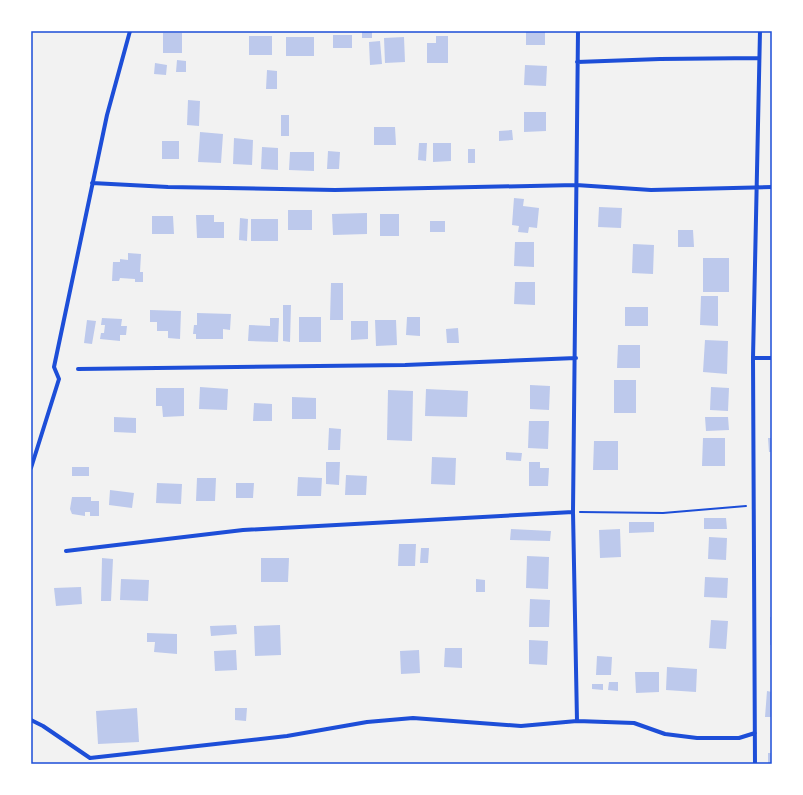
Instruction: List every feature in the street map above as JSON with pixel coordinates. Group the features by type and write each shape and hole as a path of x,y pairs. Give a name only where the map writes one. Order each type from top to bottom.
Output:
{"street":[{"path":"31,468 59,379 54,367 107,115 130,31"},
{"path":"577,721 572,512 576,358 578,31"},
{"path":"754,764 754,358 760,31"},
{"path":"577,62 759,58"},
{"path":"92,183 168,187 335,190 576,185 651,190 772,187"},
{"path":"78,369 405,365 576,358"},
{"path":"754,358 772,358"},
{"path":"66,551 244,530 572,512"},
{"path":"31,720 43,726 90,758 287,736 367,722 413,718 521,726 577,721 634,723 665,734 697,738 738,738 755,733"}],"path":[{"path":"572,512 663,513 753,506"}],"building":[{"path":"362,31 372,31 372,38 362,38"},
{"path":"526,31 545,31 545,45 526,45"},
{"path":"163,33 182,33 182,53 163,53"},
{"path":"333,35 352,35 352,48 333,48"},
{"path":"249,36 272,36 272,55 249,55"},
{"path":"436,36 448,36 448,63 427,63 427,43 436,43"},
{"path":"286,37 314,37 314,56 286,56"},
{"path":"404,37 405,62 385,63 384,38"},
{"path":"380,41 382,64 370,65 369,42"},
{"path":"177,60 186,61 186,72 176,72"},
{"path":"155,63 167,65 166,75 154,74"},
{"path":"525,65 547,66 546,86 524,85"},
{"path":"267,70 277,71 277,89 266,89"},
{"path":"188,100 200,101 199,126 187,125"},
{"path":"524,112 546,112 546,131 524,132"},
{"path":"281,115 289,115 289,136 281,136"},
{"path":"374,127 395,127 396,145 374,145"},
{"path":"512,130 513,140 499,141 499,131"},
{"path":"200,132 223,134 221,163 198,162"},
{"path":"234,138 253,140 252,165 233,164"},
{"path":"162,141 179,141 179,159 162,159"},
{"path":"419,143 427,143 426,161 418,160"},
{"path":"433,143 451,143 451,161 433,162"},
{"path":"262,147 278,148 278,170 261,169"},
{"path":"468,149 475,149 475,163 468,163"},
{"path":"328,151 340,152 339,169 327,169"},
{"path":"290,152 314,152 314,171 289,170"},
{"path":"514,198 524,199 523,206 539,208 537,228 529,227 528,233 518,232 519,226 512,225"},
{"path":"599,207 622,208 621,228 598,227"},
{"path":"288,210 312,210 312,230 288,230"},
{"path":"367,213 367,234 333,235 332,214"},
{"path":"380,214 399,214 399,236 380,236"},
{"path":"196,215 214,215 214,222 224,222 224,238 197,238"},
{"path":"152,216 173,216 174,234 152,234"},
{"path":"240,218 248,219 247,241 239,240"},
{"path":"251,219 278,219 278,241 251,241"},
{"path":"430,221 445,221 445,232 430,232"},
{"path":"678,230 693,230 694,247 678,247"},
{"path":"515,242 534,242 534,267 514,266"},
{"path":"633,244 654,245 653,274 632,273"},
{"path":"128,253 141,254 140,272 143,272 143,282 135,282 135,279 120,278 119,281 112,281 113,262 120,262 120,259 128,260"},
{"path":"703,258 729,258 729,292 703,292"},
{"path":"515,282 535,282 535,305 514,304"},
{"path":"331,283 343,283 343,320 330,320"},
{"path":"701,296 718,296 718,326 700,325"},
{"path":"283,305 291,305 290,342 283,341"},
{"path":"625,307 648,307 648,326 625,326"},
{"path":"150,310 181,311 180,339 168,338 168,331 157,331 157,322 150,322"},
{"path":"197,313 231,314 230,330 223,329 223,339 196,339 196,334 193,334 194,325 197,325"},
{"path":"299,317 321,317 321,342 299,342"},
{"path":"407,317 420,317 420,336 406,335"},
{"path":"102,318 122,319 121,326 127,326 126,335 120,335 120,341 100,339 101,333 104,333 105,325 101,325"},
{"path":"270,318 279,318 278,342 248,341 249,325 270,326"},
{"path":"87,320 96,321 92,344 84,343"},
{"path":"375,320 396,320 397,345 376,346"},
{"path":"351,321 368,321 368,339 351,340"},
{"path":"458,328 459,343 447,343 446,329"},
{"path":"705,340 728,341 727,374 703,372"},
{"path":"618,345 640,345 640,368 617,368"},
{"path":"614,380 636,380 636,413 614,413"},
{"path":"530,385 550,386 549,410 530,409"},
{"path":"200,387 228,389 227,410 199,409"},
{"path":"711,387 729,388 728,411 710,410"},
{"path":"156,388 184,388 184,416 163,417 162,406 156,406"},
{"path":"426,389 468,391 467,417 425,416"},
{"path":"388,390 413,391 412,441 387,440"},
{"path":"292,397 316,398 316,419 292,419"},
{"path":"254,403 272,404 272,421 253,421"},
{"path":"114,417 136,418 136,433 114,432"},
{"path":"705,417 728,417 729,430 706,431"},
{"path":"529,421 549,421 548,449 528,448"},
{"path":"329,428 341,429 340,450 328,450"},
{"path":"703,438 725,438 725,466 702,466"},
{"path":"768,438 772,438 772,452 769,452"},
{"path":"594,441 618,441 618,470 593,470"},
{"path":"506,452 522,453 521,461 506,460"},
{"path":"432,457 456,458 455,485 431,484"},
{"path":"326,462 340,462 339,485 326,484"},
{"path":"529,462 540,462 540,468 549,468 548,486 529,486"},
{"path":"72,467 89,467 89,476 72,476"},
{"path":"346,475 367,476 366,495 345,495"},
{"path":"298,477 322,478 321,496 297,496"},
{"path":"197,478 216,478 215,501 196,501"},
{"path":"157,483 182,484 181,504 156,503"},
{"path":"236,483 254,483 253,498 236,498"},
{"path":"110,490 134,493 132,508 109,505"},
{"path":"72,497 91,497 91,501 99,501 99,516 90,516 90,512 85,512 85,516 72,514 70,509"},
{"path":"704,518 726,518 727,529 704,529"},
{"path":"629,522 654,522 654,532 629,533"},
{"path":"511,529 551,531 550,541 510,540"},
{"path":"620,529 621,557 600,558 599,530"},
{"path":"709,537 727,538 726,560 708,559"},
{"path":"399,544 416,544 415,566 398,566"},
{"path":"421,548 429,548 428,563 420,563"},
{"path":"527,556 549,557 548,589 526,588"},
{"path":"102,558 113,559 111,601 101,601"},
{"path":"261,558 289,558 288,582 261,582"},
{"path":"705,577 728,578 727,598 704,597"},
{"path":"121,579 149,580 148,601 120,600"},
{"path":"476,579 485,580 485,592 476,592"},
{"path":"81,587 82,604 56,606 54,588"},
{"path":"530,599 550,600 549,627 529,627"},
{"path":"770,617 772,617 772,645 770,645"},
{"path":"711,620 728,621 726,649 709,648"},
{"path":"236,625 237,634 211,636 210,626"},
{"path":"280,625 281,655 255,656 254,626"},
{"path":"147,633 177,634 177,654 154,652 155,642 147,642"},
{"path":"529,640 548,641 547,665 529,664"},
{"path":"445,648 462,648 462,668 444,667"},
{"path":"236,650 237,670 215,671 214,651"},
{"path":"419,650 420,673 401,674 400,651"},
{"path":"597,656 612,657 611,675 596,675"},
{"path":"667,667 697,669 696,692 666,690"},
{"path":"635,672 659,672 659,692 636,693"},
{"path":"609,682 618,682 618,691 608,690"},
{"path":"592,684 603,684 603,690 592,689"},
{"path":"767,691 772,692 772,717 765,717"},
{"path":"137,708 139,742 98,744 96,711"},
{"path":"235,708 247,708 246,721 235,720"},
{"path":"768,753 772,753 772,764 768,764"}]}
